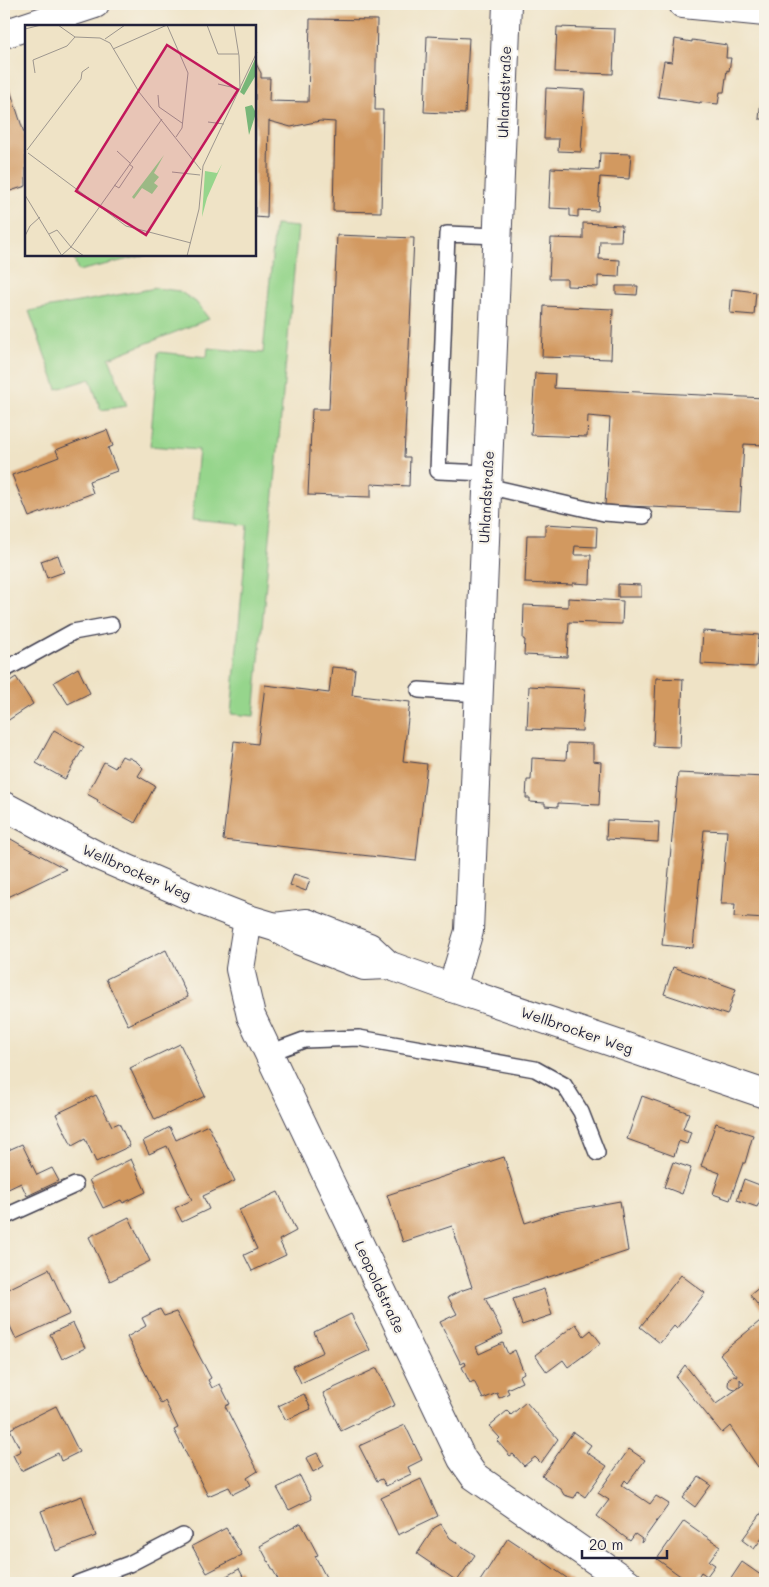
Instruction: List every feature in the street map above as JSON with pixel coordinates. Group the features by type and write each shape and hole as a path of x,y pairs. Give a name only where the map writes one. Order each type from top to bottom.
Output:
{"street":[{"path":"31,25 95,4"},
{"name":"Uhlandstraße","path":"452,988 469,931 507,4"},
{"path":"683,4 765,12"},
{"path":"4,34 25,27"},
{"name":"Wellbrocker Weg","path":"4,806 96,855 248,919 275,927 306,923 369,947 388,965 765,1094"},
{"name":"Leopoldstraße","path":"248,919 240,969 251,1016 462,1459 474,1476 628,1583"}],"lane":[{"path":"498,236 447,234 438,471 487,480 604,513 644,516"},
{"path":"4,670 73,632 111,625"},
{"path":"419,690 479,694"},
{"path":"269,1054 304,1040 359,1038 535,1069 564,1085 582,1112 597,1153"},
{"path":"4,1217 75,1184"},
{"path":"78,1583 129,1564 183,1536"}],"green space":[{"path":"275,225 298,227 254,716 231,714 248,525 192,520 199,450 150,446 158,352 207,357 208,348 263,353"},
{"path":"73,256 142,256 78,271"},
{"path":"156,288 179,291 196,302 209,319 109,358 127,406 101,410 90,379 57,389 29,311"}],"building":[{"path":"310,19 377,20 375,110 383,110 381,212 333,211 335,122 320,121 291,127 269,121 267,218 256,217 256,64 261,73 261,78 270,78 269,101 308,102"},
{"path":"557,27 615,29 613,74 555,72"},
{"path":"427,36 469,38 465,114 424,112"},
{"path":"675,39 727,45 726,58 731,58 724,92 720,92 718,104 658,97 664,61 672,62"},
{"path":"4,71 25,136 25,186 4,193"},
{"path":"763,79 765,79 765,119 759,119"},
{"path":"546,88 585,90 581,152 558,151 559,139 544,139"},
{"path":"600,153 631,154 629,179 600,177 598,211 578,210 578,217 570,216 570,209 549,208 551,168 599,170"},
{"path":"583,223 622,225 621,241 600,241 599,259 620,260 619,277 598,276 598,287 567,286 567,279 549,279 551,238 583,239"},
{"path":"337,235 414,238 404,457 410,457 409,486 371,484 371,497 308,495 312,409 329,409"},
{"path":"616,286 638,286 637,295 616,294"},
{"path":"732,289 756,292 754,315 730,313"},
{"path":"544,306 613,309 611,359 542,357"},
{"path":"535,373 555,374 554,388 765,398 765,445 744,444 740,511 605,505 610,418 588,416 587,437 531,435"},
{"path":"107,430 113,446 108,448 117,471 89,481 93,493 29,517 12,475 59,457 56,450"},
{"path":"545,524 597,527 596,547 575,546 574,555 591,555 590,584 525,583 527,535 545,535"},
{"path":"58,555 64,572 47,578 41,561"},
{"path":"618,584 641,585 641,597 618,597"},
{"path":"568,598 623,601 622,624 569,622 567,657 524,655 524,605 568,607"},
{"path":"703,631 759,635 756,667 701,664"},
{"path":"332,667 355,669 352,695 410,702 403,761 427,764 416,861 223,840 234,741 258,744 265,685 329,693"},
{"path":"78,668 90,693 68,704 54,682"},
{"path":"16,677 33,704 4,723 4,685"},
{"path":"656,678 683,679 680,747 653,746"},
{"path":"529,686 585,689 582,731 527,729"},
{"path":"54,730 84,747 65,779 36,763"},
{"path":"567,743 593,744 593,761 601,762 599,805 558,803 558,807 545,806 545,803 530,802 530,798 526,798 527,780 531,780 532,758 566,760"},
{"path":"122,756 137,762 143,768 138,776 155,786 135,823 97,802 98,800 87,794 104,762 115,768"},
{"path":"678,773 765,777 765,919 734,917 735,904 721,904 727,831 704,830 693,948 662,945"},
{"path":"607,820 659,822 658,842 606,839"},
{"path":"4,835 23,846 66,869 4,899"},
{"path":"294,874 310,879 306,891 290,885"},
{"path":"166,950 188,997 128,1025 106,979"},
{"path":"673,967 736,989 727,1015 664,994"},
{"path":"180,1044 205,1096 155,1120 130,1068"},
{"path":"96,1095 112,1126 119,1123 130,1146 96,1162 85,1139 72,1146 56,1114"},
{"path":"642,1096 689,1113 683,1129 691,1132 687,1144 679,1141 674,1156 627,1139"},
{"path":"716,1123 753,1135 745,1163 743,1163 730,1200 713,1194 720,1173 701,1166"},
{"path":"208,1125 235,1181 203,1196 209,1209 182,1222 175,1208 192,1200 167,1146 149,1154 143,1141 170,1127 176,1140"},
{"path":"22,1144 37,1175 52,1168 59,1181 27,1196 21,1183 4,1191 4,1152"},
{"path":"504,1157 525,1223 559,1212 620,1201 628,1251 485,1298 503,1334 476,1347 479,1354 503,1343 508,1354 515,1350 524,1373 519,1376 522,1382 507,1389 509,1393 499,1398 497,1393 483,1399 474,1381 470,1383 462,1367 466,1365 465,1362 461,1364 440,1322 457,1314 448,1297 472,1287 452,1226 403,1242 387,1195"},
{"path":"131,1159 146,1192 123,1203 121,1200 103,1208 89,1180"},
{"path":"673,1162 691,1168 682,1194 664,1187"},
{"path":"744,1179 765,1187 757,1207 737,1200"},
{"path":"278,1192 296,1231 279,1240 286,1255 252,1271 244,1255 257,1249 239,1210"},
{"path":"129,1217 150,1261 110,1281 89,1237"},
{"path":"49,1269 70,1314 16,1339 4,1313 4,1291"},
{"path":"681,1275 705,1293 677,1329 674,1326 660,1343 640,1327"},
{"path":"765,1283 765,1314 750,1295"},
{"path":"544,1289 552,1315 522,1325 513,1299"},
{"path":"160,1309 164,1316 176,1312 211,1378 208,1380 212,1388 220,1384 230,1404 225,1406 258,1471 247,1478 251,1485 233,1494 229,1487 208,1496 174,1430 178,1428 165,1401 161,1404 127,1337 146,1326 142,1318"},
{"path":"351,1314 370,1350 301,1383 293,1366 323,1352 314,1332"},
{"path":"765,1317 765,1462 758,1467 730,1426 722,1433 676,1377 685,1365 716,1404 744,1384 740,1379 738,1388 729,1387 729,1378 738,1377 720,1354"},
{"path":"73,1323 85,1348 62,1359 50,1334"},
{"path":"576,1324 584,1336 591,1330 601,1343 568,1367 563,1360 547,1372 535,1355"},
{"path":"377,1368 395,1405 341,1431 323,1393"},
{"path":"304,1394 311,1409 286,1420 278,1406"},
{"path":"526,1402 558,1439 541,1463 535,1457 524,1466 513,1454 510,1456 497,1441 500,1438 489,1426 507,1411 511,1415"},
{"path":"56,1406 79,1452 61,1461 58,1453 21,1471 13,1455 21,1451 10,1429"},
{"path":"405,1425 422,1460 408,1467 411,1474 386,1486 382,1479 377,1481 359,1446"},
{"path":"573,1432 591,1445 586,1452 607,1466 585,1497 578,1492 574,1498 564,1495 560,1488 542,1476"},
{"path":"629,1449 645,1460 628,1483 625,1480 622,1485 650,1504 656,1496 669,1504 641,1543 642,1539 635,1534 630,1541 597,1516 609,1500 598,1493"},
{"path":"317,1453 324,1466 313,1472 306,1458"},
{"path":"300,1476 311,1499 289,1510 277,1488"},
{"path":"699,1477 711,1485 695,1507 683,1498"},
{"path":"421,1479 438,1516 398,1535 381,1498"},
{"path":"82,1496 96,1536 56,1551 41,1511"},
{"path":"765,1508 765,1534 754,1549 742,1540"},
{"path":"684,1521 720,1546 709,1561 715,1565 707,1576 701,1572 694,1583 690,1583 657,1559"},
{"path":"301,1523 318,1555 315,1556 329,1583 280,1583 260,1546"},
{"path":"441,1524 450,1538 475,1555 457,1581 417,1554 434,1528"},
{"path":"226,1528 242,1555 207,1573 192,1546"},
{"path":"508,1538 574,1583 483,1583 480,1581"},
{"path":"742,1562 765,1578 765,1583 728,1583"},
{"path":"239,1569 246,1582 250,1580 252,1583 214,1583"}]}
